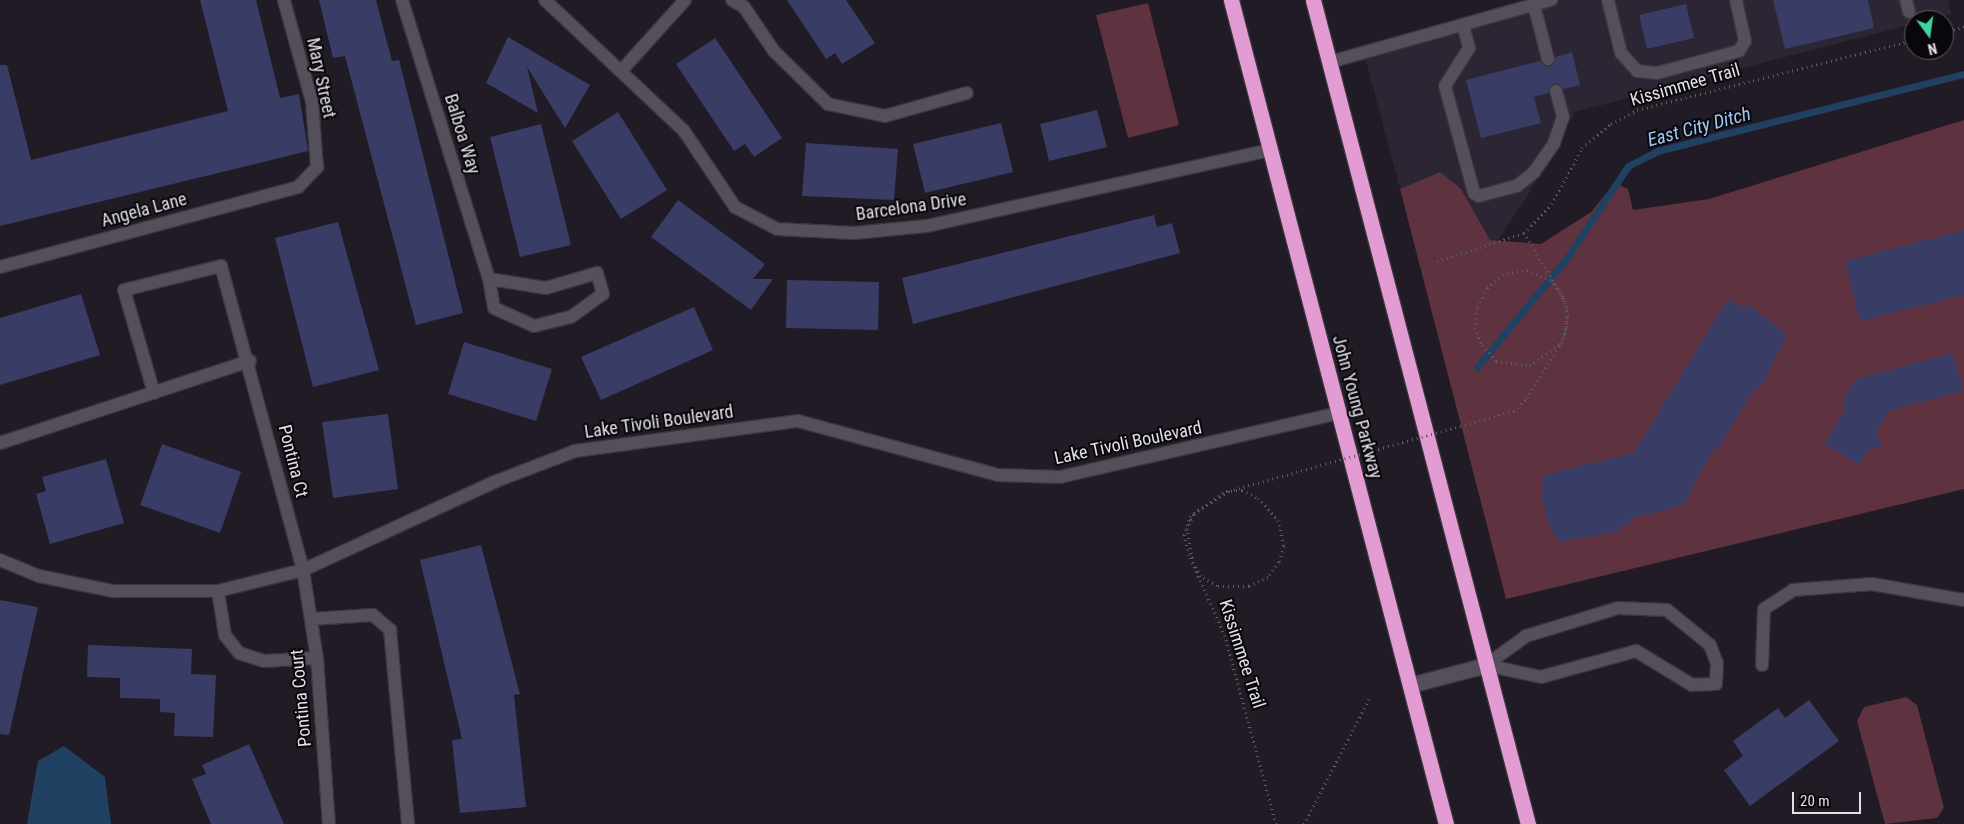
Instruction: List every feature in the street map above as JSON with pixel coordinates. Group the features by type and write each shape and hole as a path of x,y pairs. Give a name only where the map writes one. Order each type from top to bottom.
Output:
{"highway":[{"name":"John Young Parkway","path":"1231,0 1446,824"},
{"path":"1314,0 1528,824"}],"street":[{"path":"1410,685 1486,665"}],"lane":[{"name":"Mary Street","path":"284,0 312,102 317,167 298,187"},
{"name":"Balboa Way","path":"402,0 489,279 494,308 534,326 571,317 603,294 597,273 546,288 489,279"},
{"path":"545,0 622,70 685,0"},
{"path":"732,0 744,7 774,51 828,104 885,116 967,93"},
{"path":"1330,62 1551,0"},
{"path":"1608,0 1621,53 1637,71 1657,73 1739,51 1745,41 1736,0"},
{"path":"1534,5 1548,59"},
{"path":"1463,25 1469,48 1445,86 1474,193 1479,196 1517,186 1534,172 1554,143 1563,117 1556,91"},
{"name":"Barcelona Drive","path":"622,70 684,131 736,207 778,228 854,233 927,226 1270,150"},
{"name":"Angela Lane","path":"0,268 298,187"},
{"name":"Pontina Ct","path":"154,393 124,290 221,266 250,361 303,570"},
{"path":"0,443 250,361"},
{"name":"Lake Tivoli Boulevard","path":"0,560 39,576 113,591 218,591 303,570 494,482 575,451 798,421 998,475 1060,477 1340,413"},
{"name":"Pontina Court","path":"303,570 317,658 329,824"},
{"path":"1762,664 1764,608 1793,590 1879,584 1964,600"},
{"path":"218,591 225,635 239,653 264,661 317,658"},
{"path":"1618,608 1667,610 1710,645 1717,663 1716,684 1692,685 1636,651 1541,677 1486,665 1526,636 1575,619 1618,608"},
{"path":"311,619 373,615 390,630 408,824"}],"path":[{"name":"Kissimmee Trail","path":"1276,824 1225,636 1184,535 1190,517 1212,498 1226,490 1242,490 1258,498 1278,520 1284,546 1268,577 1232,589 1201,576 1187,546 1187,529 1194,513 1212,498 1514,411 1527,398 1564,338 1565,331 1567,324 1568,316 1566,310 1564,303 1563,296 1559,291 1554,285 1550,280 1528,270 1503,274 1487,288 1477,308 1475,328 1496,361 1521,367 1545,360 1560,344 1564,336 1567,328 1567,318 1566,308 1564,301 1561,295 1558,289 1544,264 1524,233 1552,204 1582,148 1628,115 1904,43"},
{"path":"1437,261 1524,233"},
{"path":"1304,824 1370,697"}],"shaded area":[{"path":"1554,0 1948,0 1950,10 1904,10 1904,26 1575,112 1527,197 1497,241 1490,240 1440,173 1400,189 1364,53"},
{"path":"1148,3 1179,125 1128,138 1096,15"},
{"path":"1964,120 1964,489 1506,599 1400,189 1440,172 1461,189 1490,240 1541,244 1591,212 1615,183 1628,189 1633,210 1709,199"},
{"path":"1906,697 1917,705 1944,808 1937,818 1885,824 1857,721 1864,707"}],"water":[{"path":"64,746 105,777 111,824 27,824 38,761"}],"building":[{"path":"200,0 256,0 280,98 299,94 308,151 0,226 0,65 7,65 31,160 228,111"},
{"path":"319,0 376,0 392,61 399,60 463,313 416,325 345,56 333,58"},
{"path":"787,0 846,0 875,43 842,64 835,53 826,59"},
{"path":"1773,0 1868,0 1874,28 1785,49"},
{"path":"1686,4 1694,38 1647,49 1639,15"},
{"path":"508,37 590,85 565,128 527,67 538,113 486,83"},
{"path":"715,38 782,138 754,157 745,144 734,151 676,64"},
{"path":"1572,52 1580,85 1564,89 1554,83 1548,93 1534,97 1541,123 1481,138 1466,80 1540,61 1550,67 1556,57"},
{"path":"1097,110 1107,147 1049,161 1040,124"},
{"path":"618,112 667,190 621,219 572,141"},
{"path":"1001,123 1013,172 925,193 913,144"},
{"path":"541,124 571,245 520,257 490,137"},
{"path":"806,143 898,149 894,200 802,196"},
{"path":"678,200 765,264 753,279 773,279 751,310 651,237"},
{"path":"1154,215 1157,227 1172,223 1180,253 913,324 902,278"},
{"path":"338,222 379,370 313,387 275,238"},
{"path":"1964,230 1964,295 1860,321 1845,261"},
{"path":"787,280 879,282 878,330 786,328"},
{"path":"81,294 100,355 0,385 0,318"},
{"path":"1727,300 1747,308 1749,304 1787,335 1759,390 1755,388 1717,450 1714,448 1684,505 1629,519 1631,524 1619,527 1620,531 1560,542 1548,524 1542,496 1543,475 1634,453"},
{"path":"694,307 713,350 601,400 581,357"},
{"path":"464,342 552,369 536,421 448,394"},
{"path":"1953,353 1963,391 1890,410 1877,431 1881,447 1868,450 1859,465 1824,444 1845,409 1843,400 1855,379"},
{"path":"388,414 398,489 333,498 322,422"},
{"path":"162,444 241,472 220,533 140,505"},
{"path":"106,459 124,523 50,544 36,494 46,491 42,477"},
{"path":"481,545 520,694 514,695 526,807 460,813 452,740 462,739 420,560"},
{"path":"0,600 38,607 9,735 0,734"},
{"path":"88,645 192,649 191,674 216,675 213,737 174,736 175,713 160,712 160,699 120,698 120,678 87,677"},
{"path":"1809,700 1839,741 1750,806 1724,770 1743,756 1733,741 1778,708 1785,718"},
{"path":"249,744 284,824 211,824 192,779 206,774 202,765"}],"waterway":[{"name":"East City Ditch","path":"1477,367 1566,259 1628,166 1657,151 1964,74"}]}
